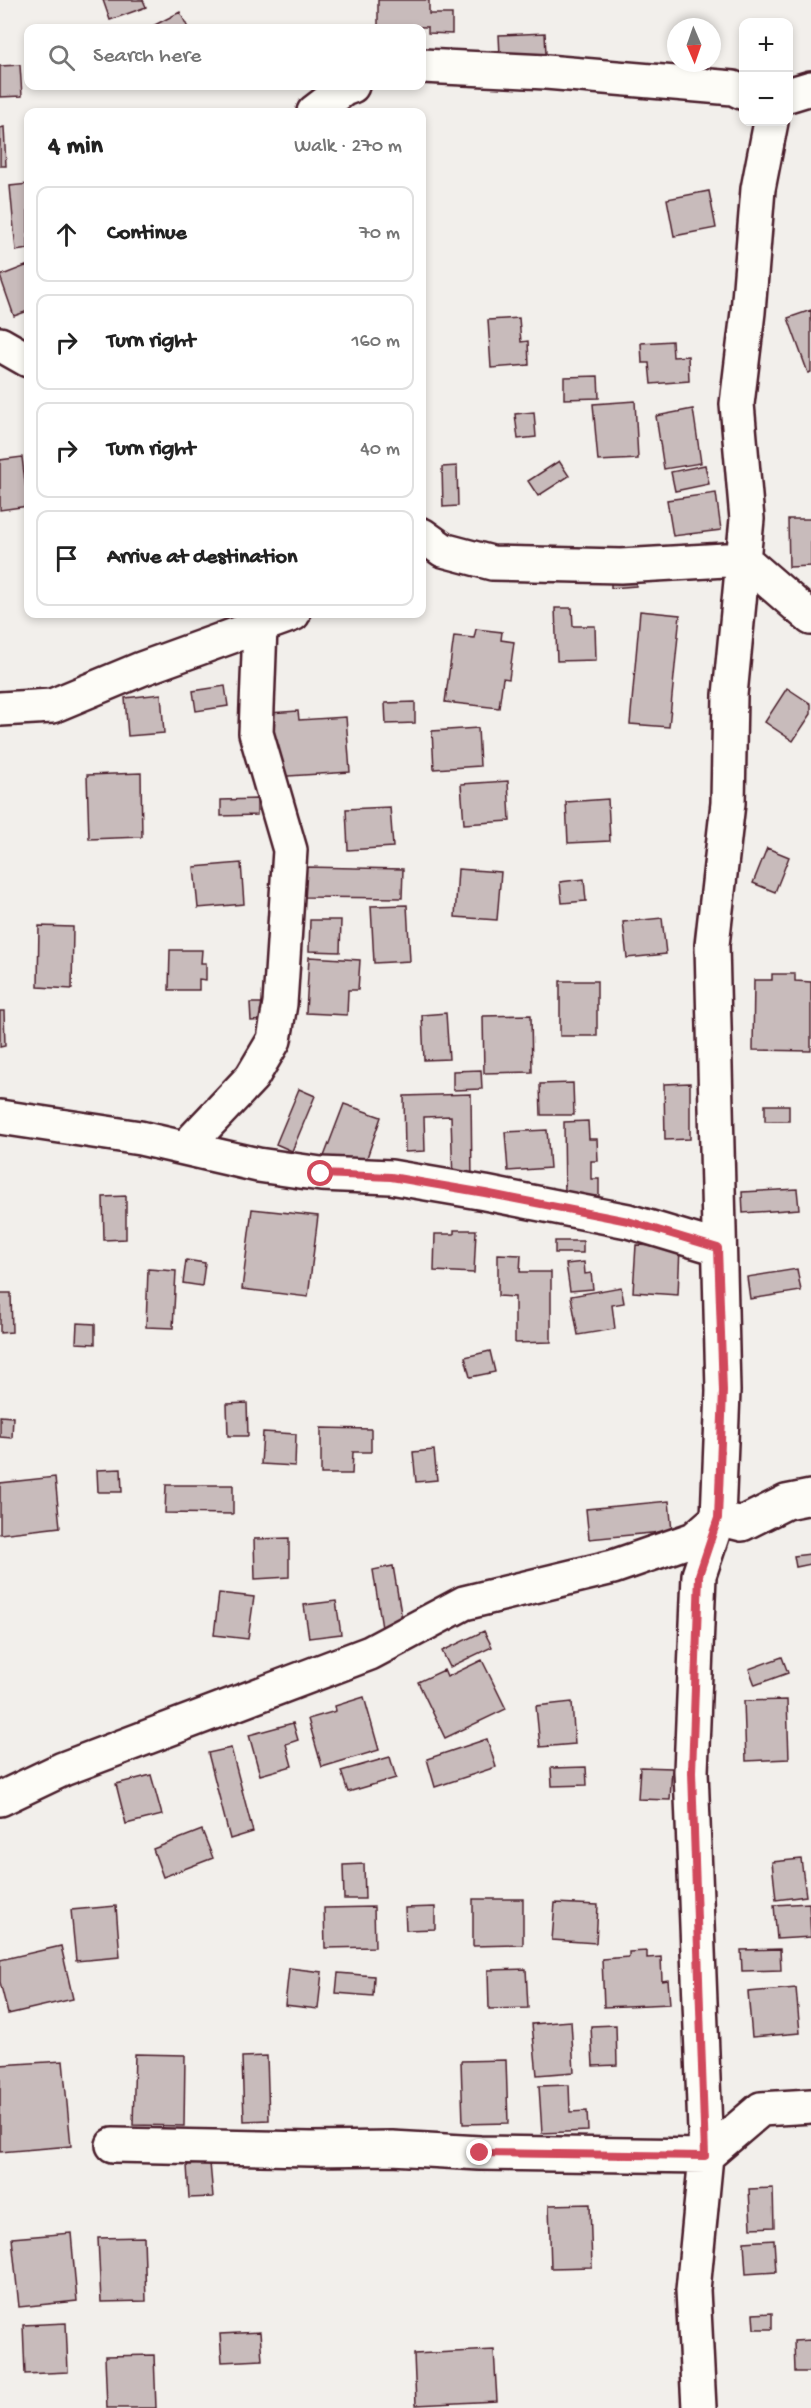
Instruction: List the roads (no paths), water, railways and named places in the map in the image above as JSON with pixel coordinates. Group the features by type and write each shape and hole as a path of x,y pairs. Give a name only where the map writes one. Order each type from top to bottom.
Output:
{"street":[{"path":"426,66 569,74 734,88 739,90"},
{"path":"793,94 811,88"},
{"path":"319,108 342,90"},
{"path":"699,2408 693,2290 705,2156 692,1772 699,1575 718,1518 723,1391 712,945 728,803 730,696 747,519 737,404 748,312 758,189 770,126"},
{"path":"0,344 24,358"},
{"path":"428,548 492,563 621,566 743,559 811,618"},
{"path":"0,709 52,706 141,669 283,618"},
{"path":"185,1148 252,1077 274,1040 280,1004 290,850 256,733 260,627"},
{"path":"0,1117 140,1138 258,1165 321,1174 391,1177 485,1193 628,1221 718,1248"},
{"path":"718,1518 742,1524 803,1502"},
{"path":"0,1799 63,1769 370,1653 464,1603 633,1560 694,1539 718,1518"},
{"path":"112,2145 312,2149 392,2148 480,2153 705,2156 761,2109 811,2106"}]}
